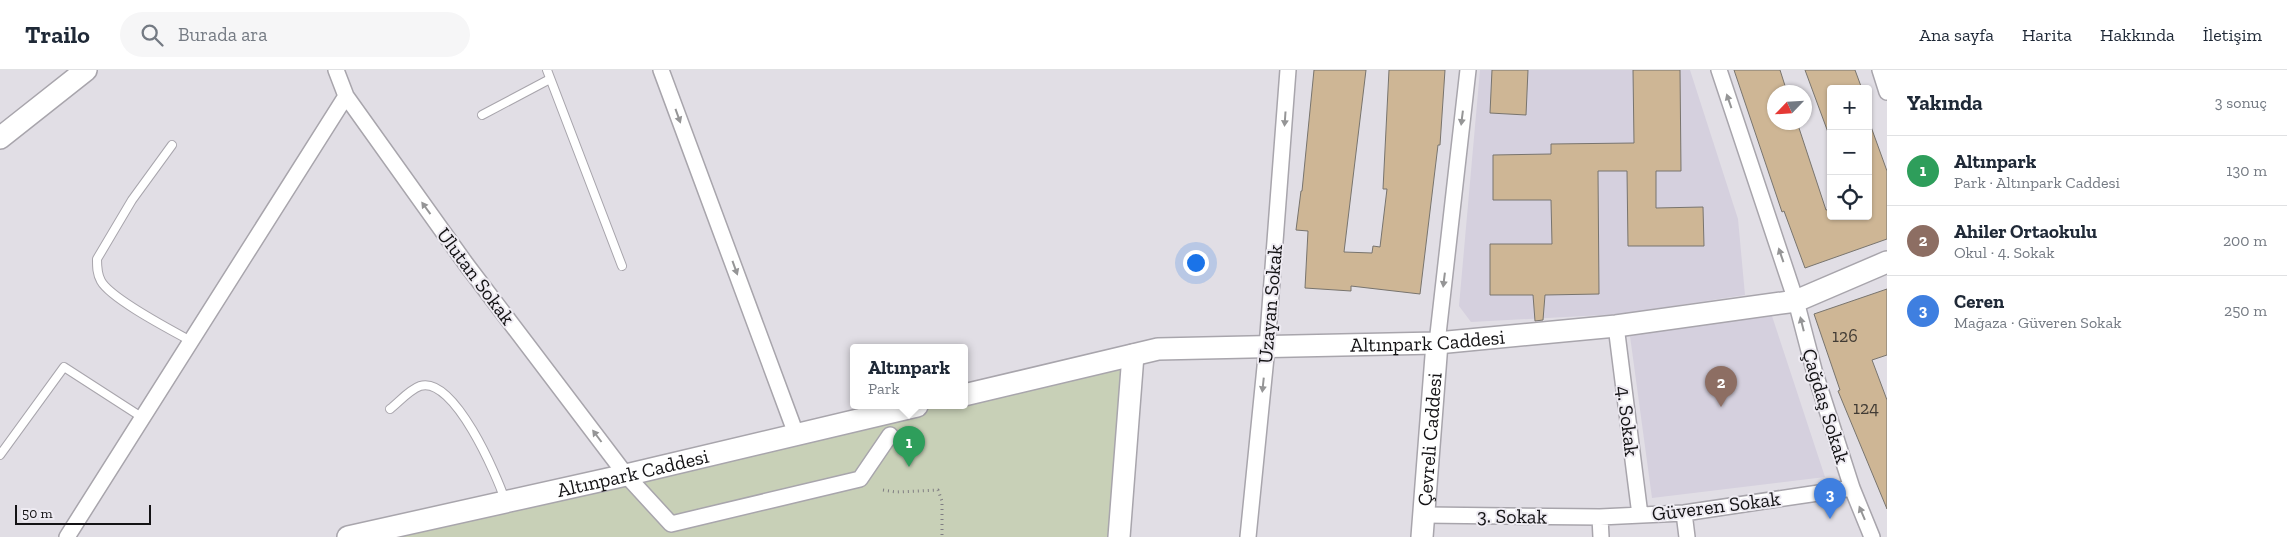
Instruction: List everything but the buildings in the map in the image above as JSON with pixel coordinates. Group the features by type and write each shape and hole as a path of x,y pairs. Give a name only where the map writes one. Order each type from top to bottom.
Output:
{"street":[{"path":"0,138 86,70"},
{"name":"Ulutan Sokak","path":"336,70 346,96 466,264 626,475 671,524 860,479 890,435"},
{"path":"661,70 796,434"},
{"name":"Uzayan Sokak","path":"1248,537 1267,347 1288,70"},
{"path":"1437,343 1468,70"},
{"name":"Çağdaş Sokak","path":"1719,70 1796,301 1814,370 1852,488 1872,537"},
{"path":"1880,70 1887,92"},
{"path":"67,537 346,96"},
{"name":"Altınpark Caddesi","path":"968,394 1158,348 1437,343 1616,326 1796,301 1887,262"},
{"name":"4. Sokak","path":"1616,326 1640,515"},
{"name":"Çevreli Caddesi","path":"1422,537 1437,343"},
{"path":"1119,537 1133,355"},
{"name":"Altınpark Caddesi","path":"348,537 626,475 904,409"},
{"name":"Güveren Sokak","path":"1600,516 1684,513 1852,488"},
{"path":"1684,513 1688,537"},
{"name":"3. Sokak","path":"1425,515 1600,516"},
{"path":"1600,516 1601,537"}],"lane":[{"path":"547,70 622,266"},
{"path":"482,115 550,79"},
{"path":"172,145 132,200 97,259 97,267 105,288 136,310 191,341"},
{"path":"0,455 64,367 142,418"},
{"path":"390,409 421,385 433,387 448,398 473,431 485,452 496,473 505,502"}],"path":[{"path":"883,490 896,492 938,490 942,500 942,537"}],"shaded area":[{"path":"1480,70 1690,70 1738,219 1745,295 1621,314 1471,322 1459,306"},
{"path":"1771,313 1825,477 1652,498 1630,336"}],"green space":[{"path":"1133,355 1119,537 348,537 904,409 968,409 968,394"}],"place":[{"name":"Ahiler Ortaokulu","path":"1721,407"},
{"name":"Altınpark","path":"909,467"},
{"name":"Ceren","path":"1830,519"}]}
